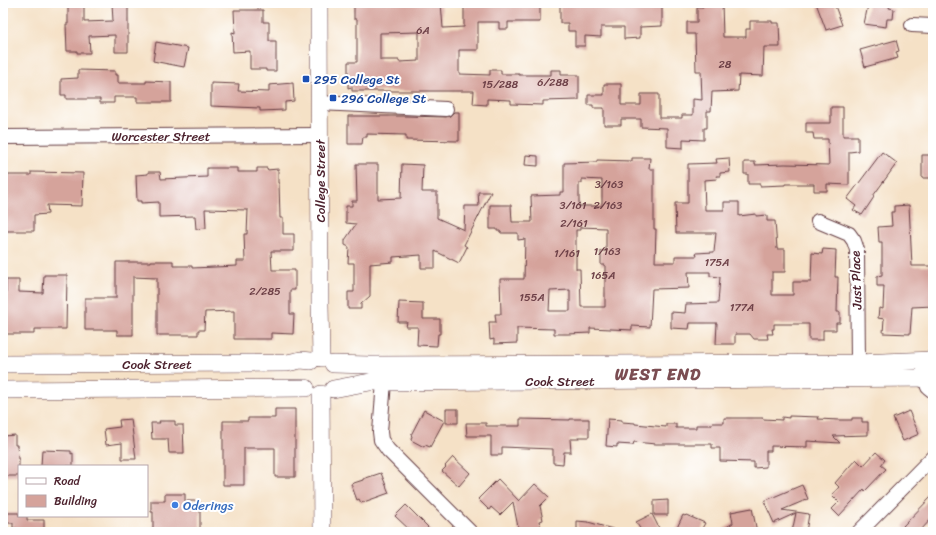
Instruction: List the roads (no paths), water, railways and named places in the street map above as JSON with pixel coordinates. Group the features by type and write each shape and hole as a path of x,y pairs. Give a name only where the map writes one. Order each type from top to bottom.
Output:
{"street":[{"name":"College Street","path":"319,3 320,304 322,361"},
{"path":"912,26 933,26"},
{"path":"319,104 446,109"},
{"name":"Worcester Street","path":"3,137 320,135"},
{"name":"Just Place","path":"818,221 849,234 854,241 857,250 858,363"},
{"name":"Cook Street","path":"3,364 287,363 301,360 322,361 402,374 666,372 928,360"},
{"path":"928,360 930,382"},
{"path":"322,361 336,368 338,379 336,384 320,390 303,384 302,374 304,369 322,361"},
{"name":"Cook Street","path":"666,372 930,382"},
{"name":"Cook Street","path":"3,390 320,390 370,382 384,382 402,374"},
{"path":"384,382 380,432 381,440 388,450 470,532"},
{"path":"320,390 322,532"},
{"path":"859,532 933,457"}],"place":[{"name":"295 College St","path":"306,79"},
{"name":"296 College St","path":"333,98"},
{"name":"Oderings","path":"175,505"}],"district":[{"name":"WEST END","path":"658,374"}]}
